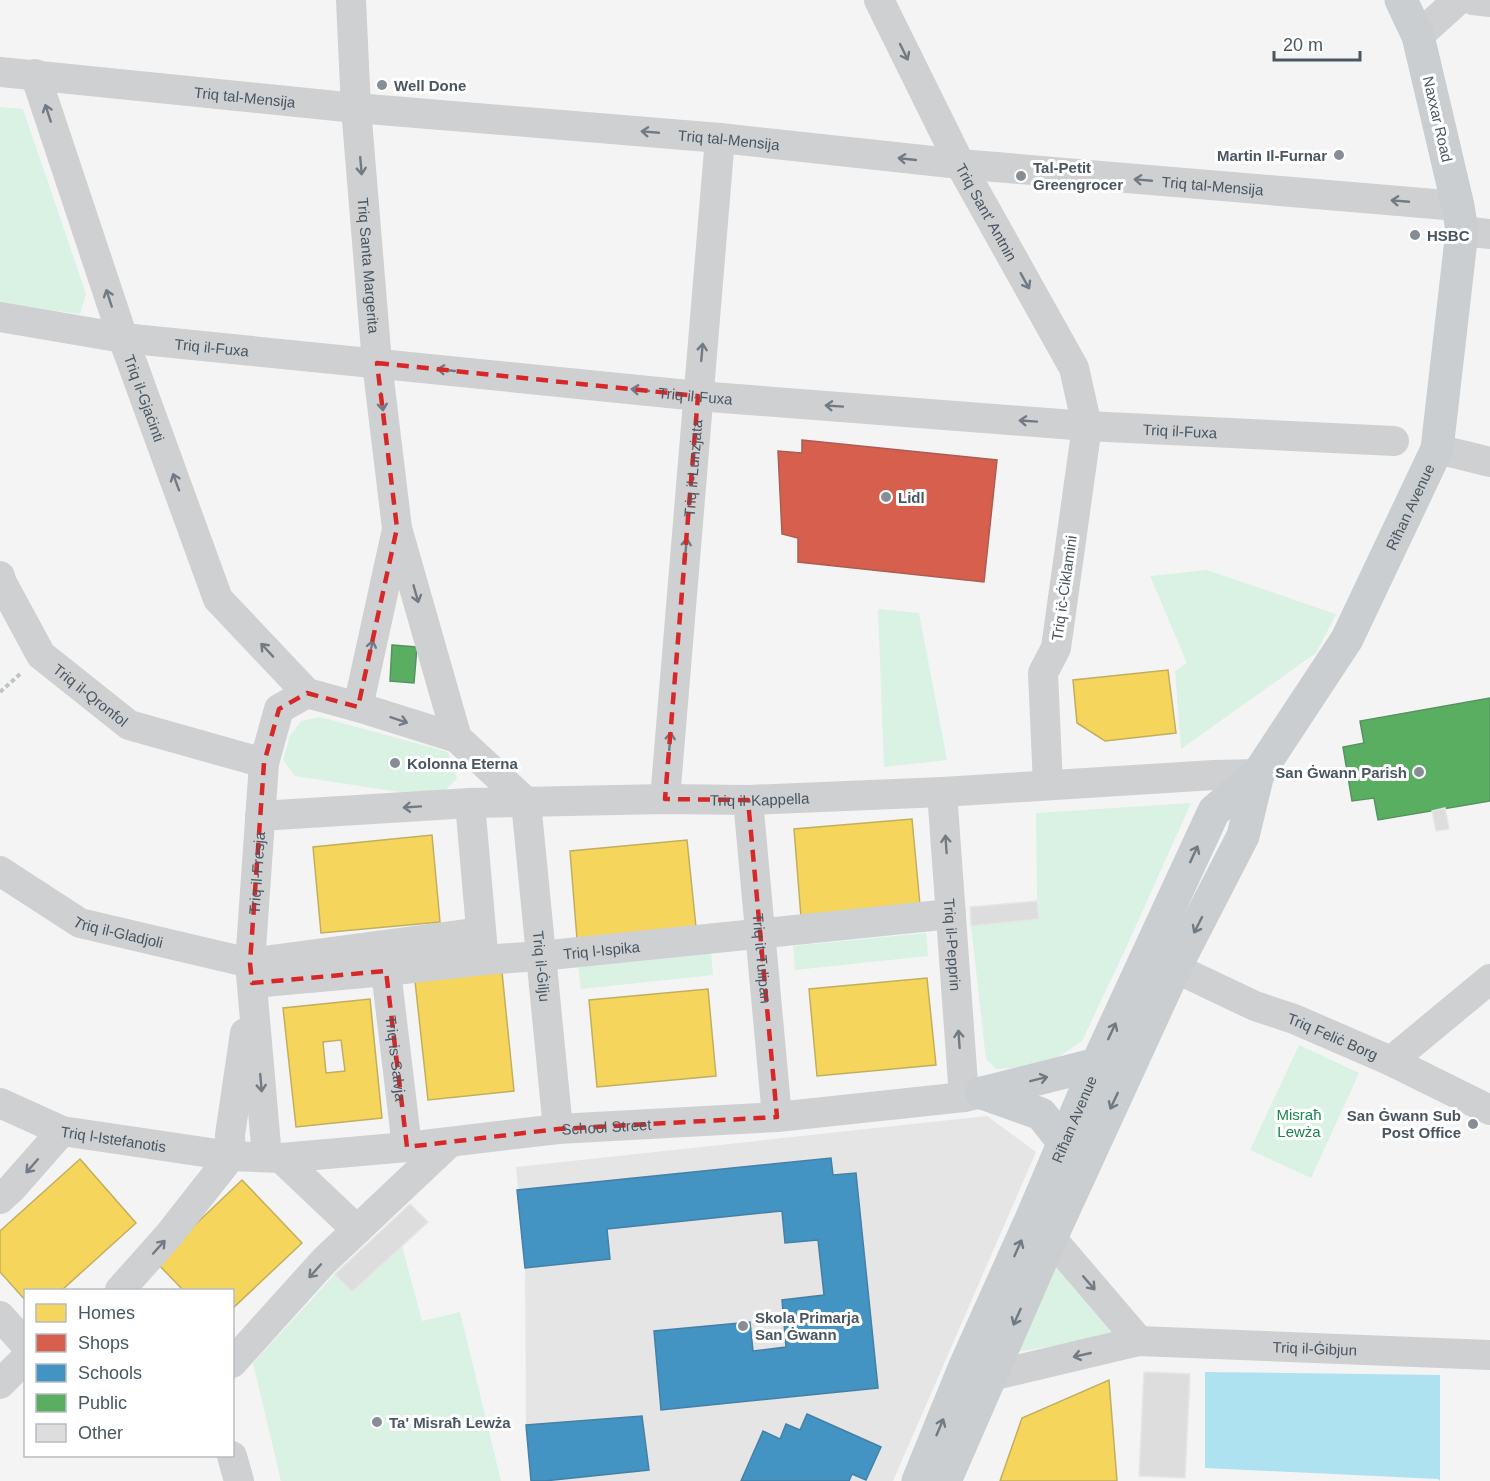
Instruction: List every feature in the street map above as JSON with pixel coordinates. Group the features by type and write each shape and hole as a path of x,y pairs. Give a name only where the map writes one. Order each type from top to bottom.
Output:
{"main road":[{"name":"Naxxar Road","path":"1410,13 1470,224"},
{"name":"Riħan Avenue","path":"918,1481 965,1366 1097,1064 1214,811 1258,774 1347,639 1437,449 1470,224"},
{"name":"Riħan Avenue","path":"945,1481 1051,1238 1175,968 1243,836 1258,774"},
{"path":"973,1095 1097,1064"},
{"path":"973,1095 1041,1114 1064,1143"}],"street":[{"name":"Triq Santa Margerita","path":"351,0 356,108 377,363 397,528 457,738"},
{"name":"Triq Sant' Antnin","path":"879,0 960,164 1074,368 1087,426"},
{"path":"1410,13 1458,0"},
{"path":"1473,0 1490,2"},
{"name":"Triq tal-Mensija","path":"0,72 356,108 720,138 1470,224"},
{"name":"Triq il-Gjaċinti","path":"35,74 123,338 218,599 307,693"},
{"name":"Triq il-Lunzjata","path":"665,800 720,138"},
{"name":"Triq il-Fuxa","path":"0,317 123,338 698,396 1087,426 1394,441"},
{"name":"Triq iċ-Ċiklamini","path":"1048,784 1043,673 1056,648 1087,426"},
{"path":"1437,449 1490,462"},
{"name":"Triq Santa Margerita","path":"358,707 397,528"},
{"name":"Triq il-Qronfol","path":"0,576 41,655 129,724 264,763"},
{"path":"264,763 279,708 307,693 457,738 526,802"},
{"name":"Triq il-Fresja","path":"231,1156 230,1135 251,973 264,763"},
{"name":"Triq il-Kappella","path":"260,816 470,803 748,800 942,792 1048,784 1258,774"},
{"name":"Triq il-Pepprin","path":"942,792 951,915 973,1095"},
{"name":"Triq it-Tulipan","path":"748,800 777,1117"},
{"name":"Triq il-Ġilju","path":"526,802 558,1129"},
{"path":"470,803 482,946"},
{"name":"Triq il-Gladjoli","path":"0,871 80,923 251,973"},
{"name":"Triq l-Ispika","path":"251,973 482,946 540,956 951,915"},
{"name":"Triq l-Ispika","path":"251,973 386,971 482,946"},
{"name":"Triq Feliċ Borg","path":"1175,968 1255,1006 1294,1019 1391,1061 1490,1110"},
{"name":"Triq is-Salvja","path":"386,971 407,1147"},
{"name":"Triq il-Fresja","path":"251,973 274,1158"},
{"path":"1391,1061 1490,979"},
{"name":"School Street","path":"231,1156 274,1158 407,1147 558,1129 777,1117 973,1095"},
{"name":"Triq l-Istefanotis","path":"0,1103 62,1131 231,1156"},
{"path":"0,1199 62,1131"},
{"path":"234,1361 324,1261 450,1142"},
{"path":"121,1289 169,1235 231,1156"},
{"path":"274,1158 357,1230"},
{"path":"1051,1238 1139,1341"},
{"path":"0,1316 24,1343"},
{"name":"Triq il-Ġibjun","path":"991,1376 1139,1341 1490,1355"},
{"path":"0,1384 24,1360"},
{"path":"233,1457 239,1481"}],"highlighted area":[{"path":"377,363 698,396 665,799 748,800 777,1117 558,1129 407,1147 386,971 252,983 250,963 264,763 279,709 307,693 358,707 397,528"}],"shaded area":[{"name":"Skola Primarja San Ġwann","path":"987,1116 1036,1152 893,1481 531,1481 526,1425 525,1268 516,1167"}],"green space":[{"path":"0,107 23,109 86,294 80,314 0,304"},
{"path":"1207,570 1336,614 1316,653 1181,749 1175,671 1187,663 1150,576"},
{"path":"878,609 919,613 947,760 884,767"},
{"path":"320,717 448,752 457,778 438,798 295,776 283,760 290,736 301,721"},
{"path":"1191,803 1082,1041 1045,1066 996,1069 986,1059 971,926 1039,919 1036,813"},
{"path":"926,933 928,956 795,970 793,946"},
{"path":"711,952 713,975 581,989 578,966"},
{"name":"Misraħ Lewża","path":"1299,1045 1359,1073 1311,1178 1250,1150"},
{"name":"Ta' Misraħ Lewża","path":"402,1246 422,1321 460,1312 501,1481 281,1481 253,1363 335,1274 353,1292"},
{"path":"1058,1263 1117,1336 1016,1352"}],"water":[{"path":"1205,1372 1440,1375 1440,1481 1438,1479 1205,1468"}],"building: Homes":[{"path":"1168,670 1176,733 1105,741 1077,723 1073,680"},
{"path":"912,819 920,905 801,917 794,829"},
{"path":"432,835 440,922 321,933 313,847"},
{"path":"687,840 696,927 577,939 570,851"},
{"path":"502,972 514,1091 428,1100 415,981"},
{"path":"927,978 936,1065 817,1076 809,989"},
{"path":"708,989 716,1076 597,1087 589,1000"},
{"path":"370,999 382,1118 296,1127 283,1008","holes":["341,1040 345,1071 326,1073 323,1042"]},
{"path":"80,1159 136,1223 63,1289 24,1289 24,1299 0,1272 0,1231"},
{"path":"242,1180 302,1243 234,1307 234,1289 182,1289 156,1262"},
{"path":"1109,1380 1117,1481 1000,1481 1022,1418"}],"building: Shops":[{"name":"Lidl","path":"802,440 997,460 984,582 798,562 798,538 782,534 778,451 802,453"}],"building: Schools":[{"path":"831,1158 833,1175 856,1173 878,1388 661,1410 654,1331 750,1322 753,1351 786,1347 782,1300 824,1295 818,1240 785,1243 782,1211 607,1229 610,1259 525,1268 517,1190"},
{"path":"807,1414 881,1447 866,1480 852,1474 849,1481 741,1481 763,1431 780,1439 786,1424 800,1430"},
{"path":"642,1416 649,1470 531,1481 526,1425"}],"building: Public":[{"path":"392,645 417,647 414,683 390,681"},
{"name":"San Ġwann Parish","path":"1490,698 1490,801 1378,820 1374,798 1352,801 1343,747 1364,743 1360,721"}],"building: Other":[{"path":"1445,808 1449,829 1436,831 1432,811"},
{"path":"1037,901 1039,919 971,926 970,907"},
{"path":"410,1204 428,1222 352,1292 335,1274"},
{"path":"1144,1372 1190,1374 1185,1478 1139,1476"}],"place":[{"name":"Well Done","path":"382,85"},
{"name":"Martin Il-Furnar","path":"1339,155"},
{"name":"Tal-Petit Greengrocer","path":"1021,176"},
{"name":"HSBC","path":"1415,235"},
{"name":"Lidl","path":"886,497"},
{"name":"Kolonna Eterna","path":"395,763"},
{"name":"San Ġwann Parish","path":"1419,772"},
{"name":"San Ġwann Sub Post Office","path":"1473,1124"},
{"name":"Skola Primarja San Ġwann","path":"743,1326"},
{"name":"Ta' Misraħ Lewża","path":"377,1422"}]}
